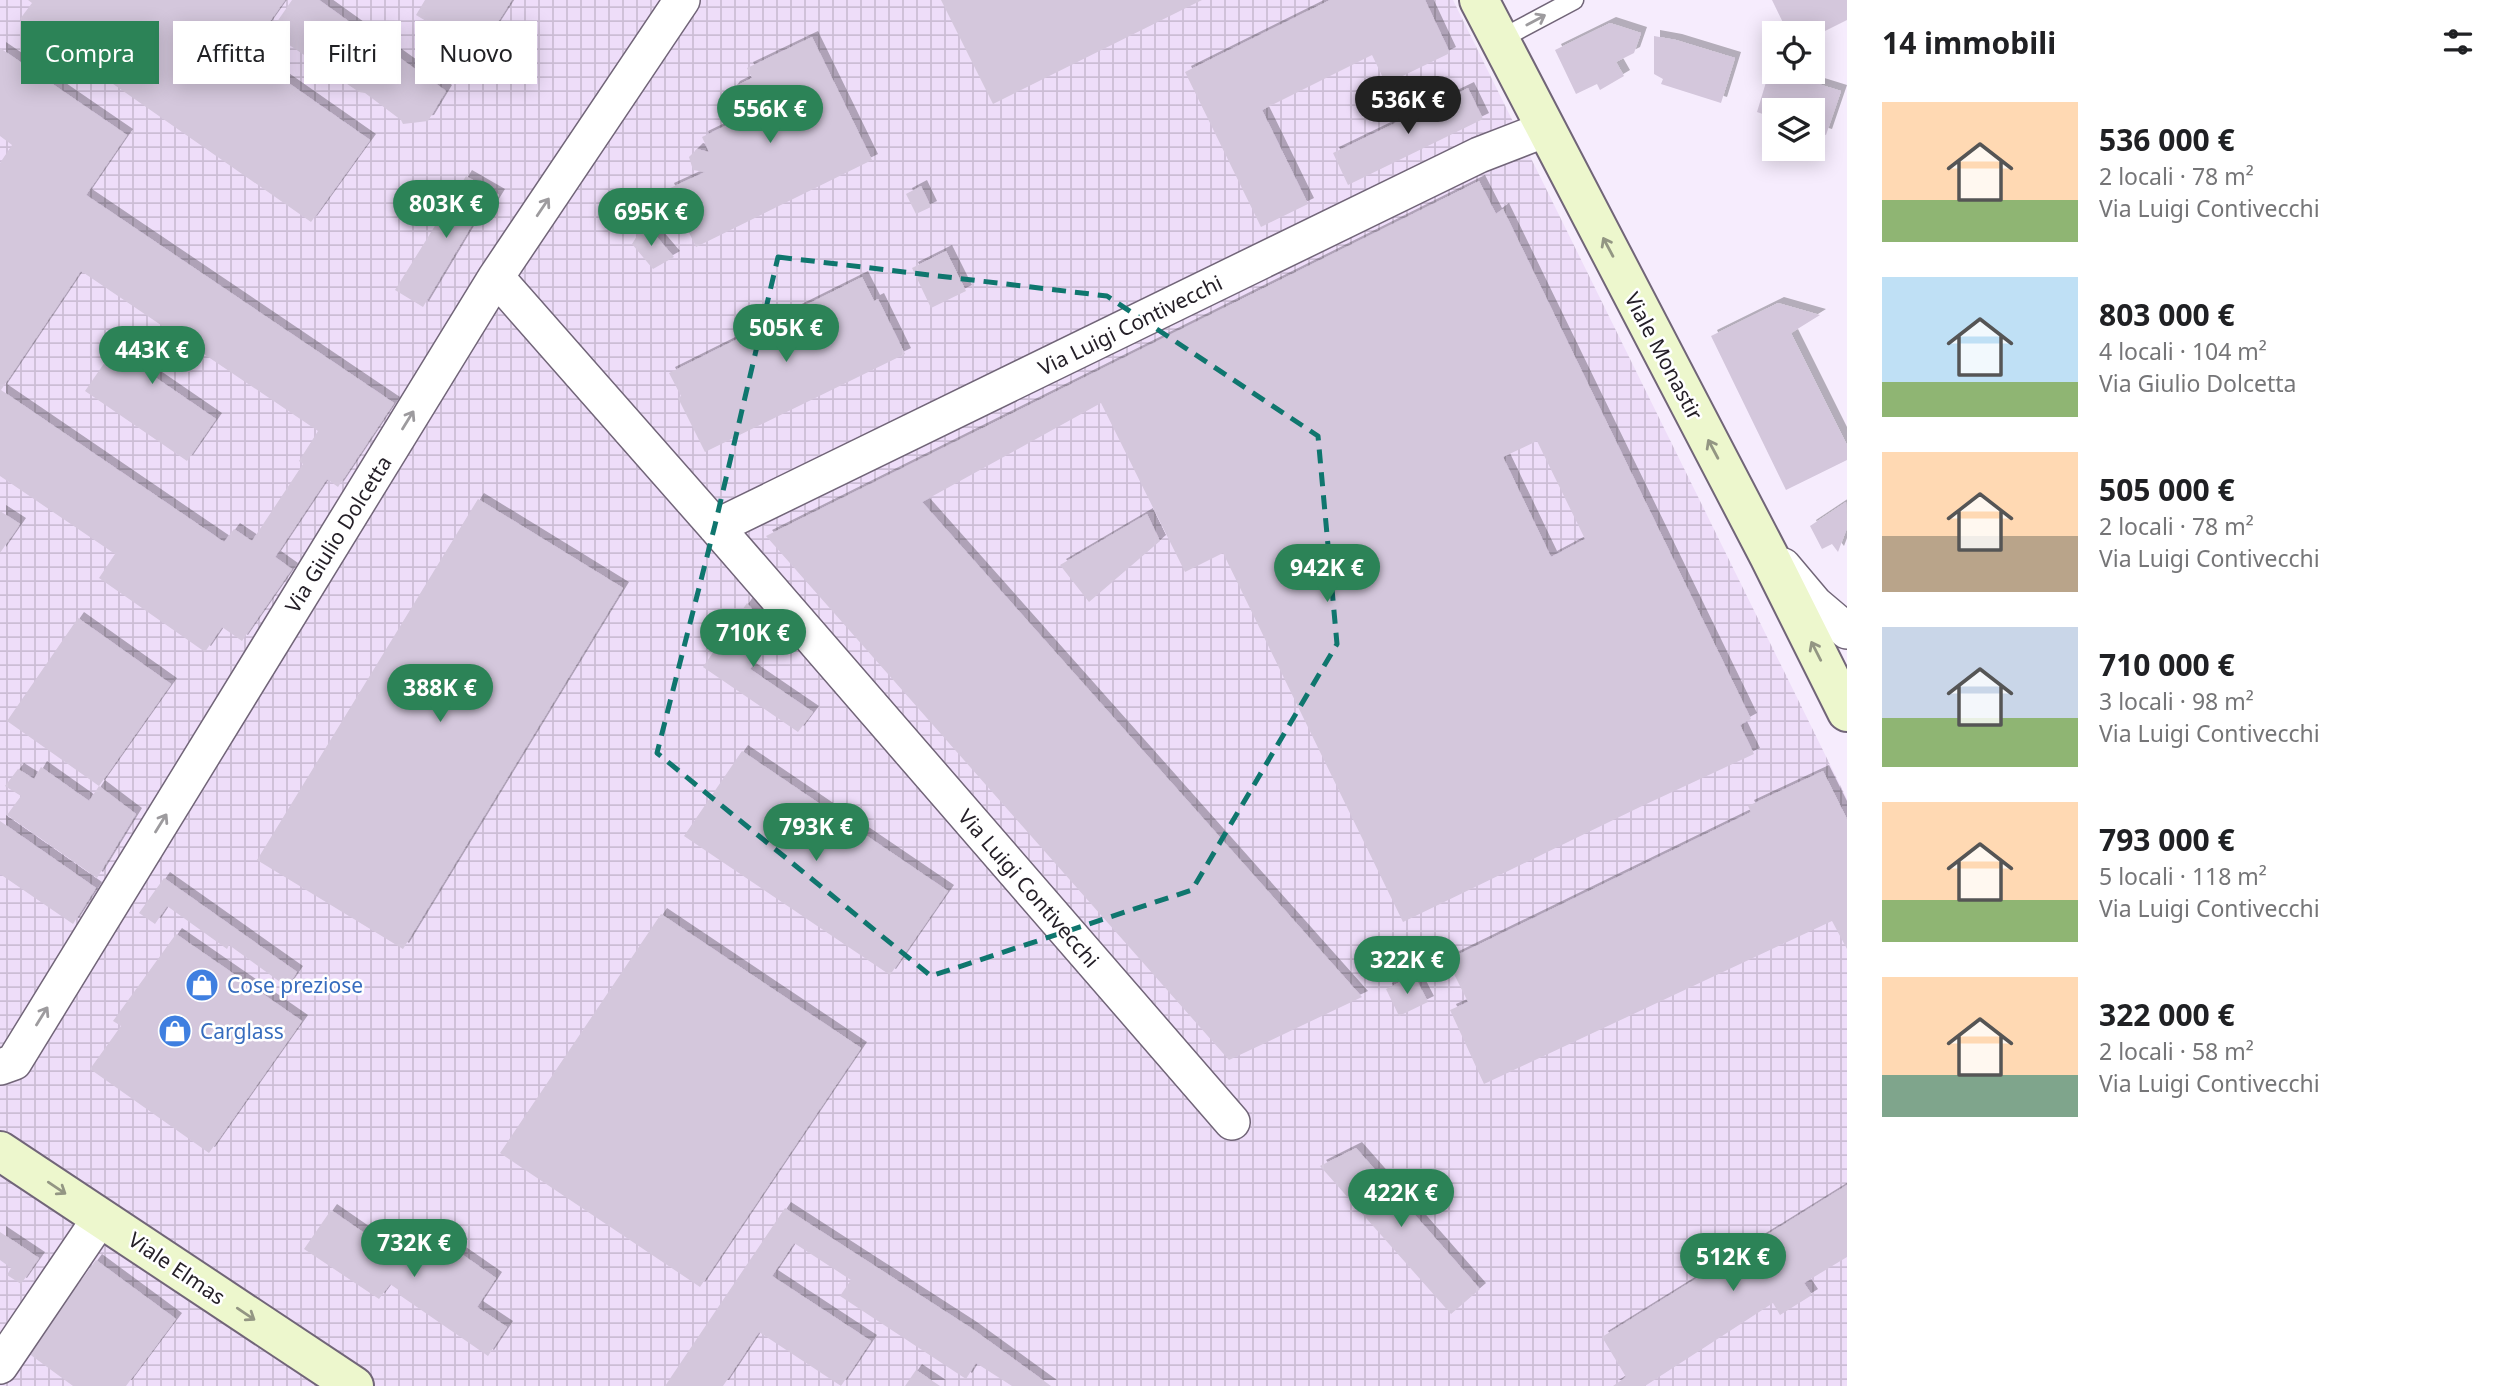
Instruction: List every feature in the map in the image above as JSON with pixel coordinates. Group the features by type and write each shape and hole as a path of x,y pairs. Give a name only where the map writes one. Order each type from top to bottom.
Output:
{"main road":[{"name":"Viale Monastir","path":"1480,1 1769,556 1847,712"},
{"name":"Viale Elmas","path":"0,1151 354,1386"}],"street":[{"name":"Via Giulio Dolcetta","path":"0,1067 14,1062 496,278 682,0"},
{"name":"Via Luigi Contivecchi","path":"716,527 1479,155 1546,129"},
{"name":"Via Luigi Contivecchi","path":"496,278 716,527 1232,1122"},
{"path":"1769,556 1787,569 1815,604 1847,631"},
{"path":"0,1366 101,1217"}],"lane":[{"path":"1499,40 1574,0"}],"highlighted area":[{"path":"778,257 1107,296 1318,436 1337,644 1192,890 931,976 657,753 715,525"}],"shaded area":[{"path":"0,0 1453,0 1847,799 1847,1386 0,1386 0,1344 6,1335 0,1331"}],"building":[{"path":"28,0 285,0 270,21 173,21 173,84 290,84 370,140 311,222 113,84 159,84 159,21 23,21 20,19 32,3"},
{"path":"292,0 319,0 348,21 304,21 304,55 290,45 290,21 278,21"},
{"path":"425,0 512,0 499,21 426,21 416,15"},
{"path":"941,0 1202,0 993,104"},
{"path":"1330,0 1425,0 1450,53 1386,84 1372,55 1262,110 1308,204 1261,227 1185,72"},
{"path":"1772,0 1847,0 1847,20 1825,31 1825,21 1782,21"},
{"path":"1610,23 1641,33 1634,53 1616,62 1624,76 1600,90 1597,84 1576,94 1555,50"},
{"path":"1654,36 1735,58 1721,103 1661,84 1663,79 1654,74"},
{"path":"812,37 872,160 696,247 668,189 705,172 693,170 689,157 697,149 709,152 702,137 727,125 720,107 734,87 752,78 747,68"},
{"path":"0,48 21,62 21,84 53,84 127,135 86,195 394,403 338,487 327,479 275,557 292,569 242,641 222,627 205,652 99,578 115,554 0,476 0,163 12,145 0,136","holes":["81,271 318,431 299,461 303,464 252,541 234,529 224,542 1,390"]},
{"path":"401,59 415,69 415,84 436,84 446,91 428,121 403,124 365,93 347,84 401,84"},
{"path":"1765,84 1818,84 1841,91 1826,135 1825,98 1762,98 1762,114 1757,112"},
{"path":"1468,88 1483,119 1348,185 1333,153"},
{"path":"466,176 499,195 481,224 475,220 423,307 395,290"},
{"path":"1479,181 1496,214 1503,209 1751,719 1740,725 1754,754 1403,922 1223,553 1185,572 1101,403 922,502 1362,997 1229,1060 766,536","holes":["1537,441 1585,539 1551,557 1503,457"]},
{"path":"921,186 931,207 916,214 906,194"},
{"path":"645,223 674,257 653,269 632,244"},
{"path":"946,251 966,291 931,308 912,268"},
{"path":"862,277 874,301 878,299 905,354 705,452 678,398 681,396 669,373"},
{"path":"1778,303 1820,315 1791,333 1847,445 1847,460 1786,490 1711,336"},
{"path":"114,349 216,419 187,461 85,391"},
{"path":"478,499 623,588 403,949 257,860"},
{"path":"1846,502 1847,528 1838,552 1832,544 1822,549 1810,526"},
{"path":"0,511 20,524 0,553"},
{"path":"1147,514 1160,541 1089,602 1060,565"},
{"path":"747,603 774,635 750,669 813,712 798,732 703,667"},
{"path":"78,618 171,684 99,786 7,721"},
{"path":"742,751 948,891 890,975 684,836"},
{"path":"41,767 89,801 99,786 136,814 97,878 7,815 21,796 5,786 18,769 34,779"},
{"path":"1823,771 1847,819 1847,949 1832,921 1484,1084 1450,1010 1468,1002 1447,960 1751,812 1748,806"},
{"path":"0,821 96,888 73,924 0,874"},
{"path":"164,878 297,972 287,987 229,945 227,949 167,906 155,924 139,913"},
{"path":"661,914 861,1048 700,1287 500,1153"},
{"path":"176,934 302,1021 209,1153 90,1069 121,1026 113,1021"},
{"path":"1414,975 1428,1002 1399,1016 1386,989"},
{"path":"1356,1148 1480,1289 1451,1314 1320,1166"},
{"path":"1847,1185 1847,1257 1804,1283 1812,1295 1780,1315 1773,1303 1645,1386 1613,1386 1626,1377 1602,1337"},
{"path":"785,1208 971,1328 1051,1386 1012,1386 976,1363 966,1379 840,1296 851,1280 794,1243 772,1276 871,1341 841,1386 759,1332 723,1386 665,1386"},
{"path":"331,1210 415,1268 437,1237 496,1278 477,1307 507,1327 488,1356 398,1294 400,1291 390,1284 379,1299 304,1249"},
{"path":"0,1232 39,1258 21,1284 7,1275 11,1268 0,1260"},
{"path":"96,1260 176,1319 126,1386 73,1386 28,1353"},
{"path":"916,1370 940,1386 905,1386"}],"place":[{"name":"Cose preziose","path":"202,985"},
{"name":"Carglass","path":"175,1031"}]}
